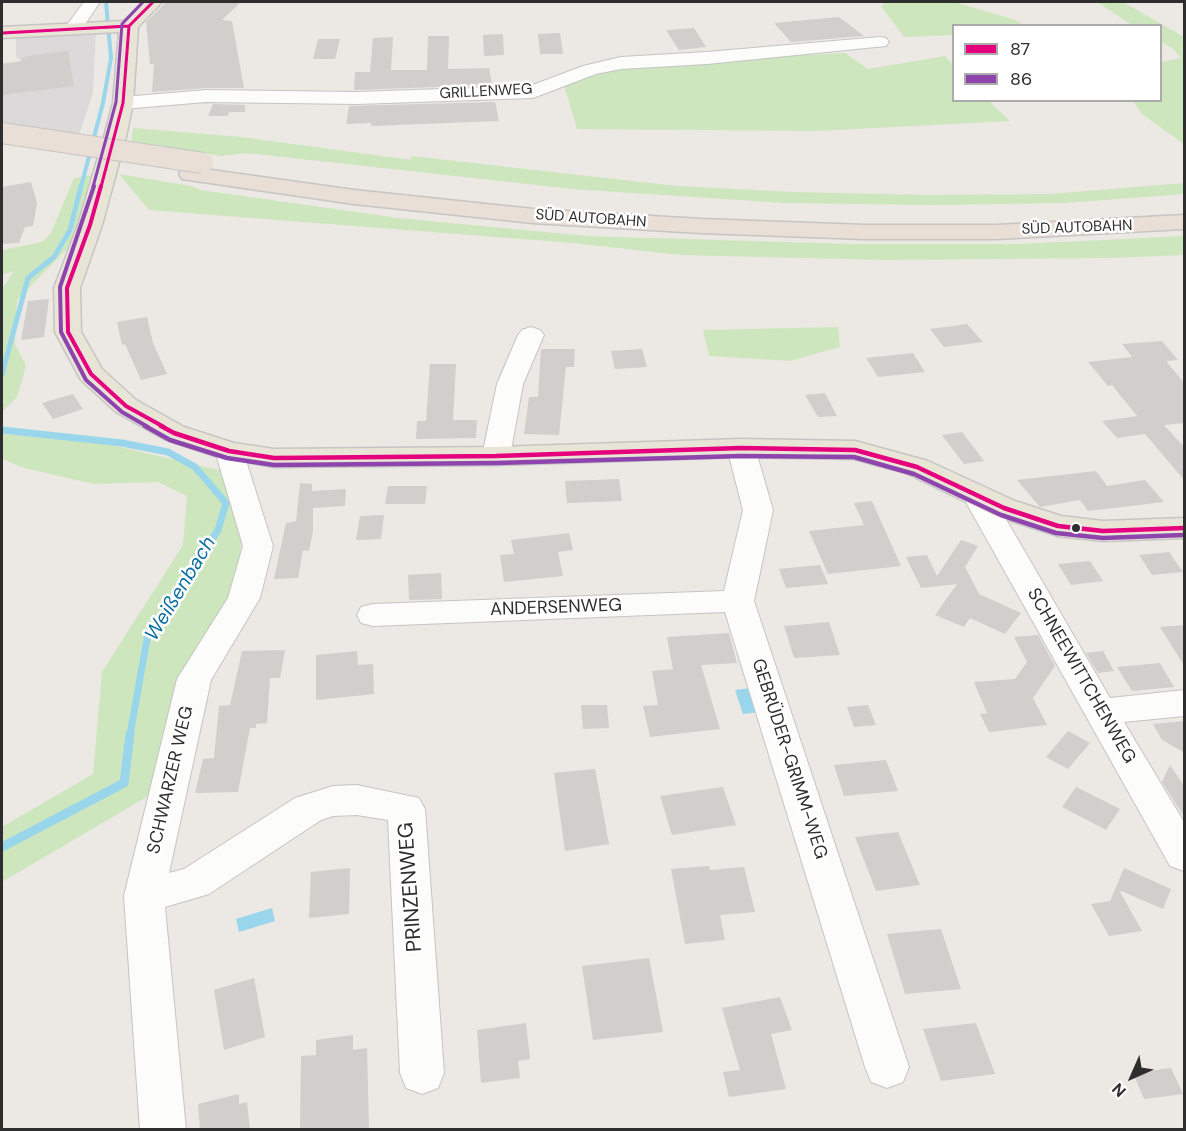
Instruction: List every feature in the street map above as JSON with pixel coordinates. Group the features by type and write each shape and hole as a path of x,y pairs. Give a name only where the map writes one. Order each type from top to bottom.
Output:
{"highway":[{"name":"SÜD AUTOBAHN","path":"2,133 354,197 521,215 701,226 865,232 996,232 1185,222"},
{"name":"SÜD AUTOBAHN","path":"2,146 451,194 703,214 934,218 1185,209"}],"main road":[{"path":"2,33 121,26 153,2"},
{"path":"121,26 123,103 90,225 67,288 68,332 91,374 126,406 174,433 229,451 274,458 496,456 741,448 855,450 917,467 1004,508 1058,526 1103,531 1185,528"}],"street":[{"path":"73,29 92,2"},
{"name":"GRILLENWEG","path":"123,103 206,96 357,98 533,92 590,70 621,63 707,58 880,42"},
{"path":"496,456 510,384 531,335"},
{"path":"738,601 758,510 741,448"},
{"name":"SCHWARZER WEG","path":"163,1130 144,896 194,679 244,598 258,546 229,451"},
{"name":"SCHNEEWITTCHENWEG","path":"978,496 1100,712 1185,855"},
{"name":"ANDERSENWEG","path":"373,615 738,601"},
{"name":"GEBRÜDER-GRIMM-WEG","path":"738,601 887,1067"},
{"path":"1100,712 1185,703"},
{"name":"PRINZENWEG","path":"144,896 195,882 308,809 333,801 357,800 406,809 422,1073"}],"shaded area":[{"path":"96,31 93,93 79,135 2,124 2,64 22,61 16,56 16,36"}],"green space":[{"path":"886,2 955,2 1022,24 952,24 952,35 904,37 881,6"},
{"path":"1097,2 1123,2 1161,24 1130,24"},
{"path":"1162,24 1184,37 1184,144 1142,114 1134,102 1162,102 1162,62 1181,58 1172,48 1162,43"},
{"path":"845,53 868,69 945,56 952,64 952,102 990,102 1010,121 816,131 577,129 564,85 585,75 656,63"},
{"path":"133,128 241,137 412,160 411,156 677,186 793,192 930,195 1050,194 1184,183 1184,194 1065,203 934,205 784,203 572,189 247,153 222,156 131,143"},
{"path":"99,174 72,244 17,300 15,344 26,366 17,397 2,412 2,289 14,271 2,275 2,250 42,242 51,233 74,178"},
{"path":"119,174 191,186 201,190 398,218 587,236 850,244 1022,244 1184,236 1184,255 885,260 681,255 573,243 149,210"},
{"path":"838,327 840,347 790,361 709,356 703,330"},
{"path":"2,434 95,441 223,471 243,515 238,587 176,681 150,795 2,882 2,827 93,774 102,672 183,545 187,496 158,482 94,484 24,468 2,459"}],"water":[{"path":"751,688 760,712 743,714 735,690"},
{"path":"272,908 275,921 239,932 236,919"}],"building":[{"path":"166,2 241,2 222,20 232,21 244,88 152,92 154,64 150,64 146,22"},
{"path":"839,17 864,36 791,42 774,23"},
{"path":"694,28 706,47 679,50 666,30"},
{"path":"560,33 563,54 540,54 538,34"},
{"path":"503,34 504,55 484,56 483,35"},
{"path":"428,36 449,36 448,69 489,68 492,85 354,90 355,72 370,72 373,38 393,37 391,70 427,70"},
{"path":"318,39 340,39 335,59 313,59"},
{"path":"68,51 74,86 2,95 2,64 22,61 21,58 34,55"},
{"path":"495,102 499,121 371,126 371,123 346,124 349,106"},
{"path":"213,104 245,105 245,112 229,112 228,116 208,116"},
{"path":"31,182 37,203 33,226 25,227 19,243 2,244 2,187"},
{"path":"49,299 44,337 21,340 28,301"},
{"path":"147,317 153,343 167,374 141,380 125,344 122,345 117,322"},
{"path":"967,324 983,342 944,347 930,329"},
{"path":"1162,341 1178,360 1166,361 1185,384 1185,423 1164,425 1185,448 1185,481 1145,434 1117,438 1102,421 1137,416 1112,385 1108,386 1088,362 1132,357 1122,344"},
{"path":"541,349 575,349 574,367 566,367 559,435 524,434 529,397 538,397"},
{"path":"642,349 647,367 615,369 611,351"},
{"path":"913,353 925,372 878,377 866,358"},
{"path":"430,364 456,364 453,420 477,420 476,438 416,439 417,421 426,421"},
{"path":"825,393 837,416 818,417 805,395"},
{"path":"73,394 83,409 53,419 42,403"},
{"path":"962,432 984,461 964,464 942,435"},
{"path":"1096,471 1107,486 1145,480 1164,502 1088,511 1080,500 1040,507 1017,480"},
{"path":"619,479 622,501 567,503 565,481"},
{"path":"300,483 312,484 312,491 346,489 345,506 313,508 313,531 309,551 303,550 298,578 274,579 286,523 296,521"},
{"path":"388,486 427,486 425,504 385,504"},
{"path":"872,501 901,566 828,574 809,531 864,525 854,503"},
{"path":"384,515 381,539 356,540 360,516"},
{"path":"569,533 573,550 558,552 563,576 504,582 500,555 514,554 511,540"},
{"path":"961,540 978,546 965,567 979,594 1021,613 1005,634 970,618 964,627 935,615 957,584 921,588 906,557 927,555 937,576"},
{"path":"1169,552 1183,572 1152,575 1139,555"},
{"path":"1090,561 1103,581 1071,585 1058,564"},
{"path":"820,565 828,584 786,588 779,569"},
{"path":"441,573 442,599 409,600 408,575"},
{"path":"829,622 840,655 794,658 784,626"},
{"path":"1185,625 1185,667 1160,627"},
{"path":"729,633 737,663 701,665 720,729 650,737 643,706 658,705 652,671 673,669 667,637"},
{"path":"1038,635 1055,666 1033,698 1047,725 989,732 980,714 987,713 974,682 1015,679 1027,662 1014,637"},
{"path":"285,650 280,678 270,678 267,723 256,724 256,728 250,728 238,792 195,793 203,759 214,758 219,706 230,705 242,651"},
{"path":"357,651 358,665 373,664 374,694 316,700 316,655"},
{"path":"1103,651 1114,671 1098,673 1086,653"},
{"path":"1160,663 1174,687 1132,691 1117,667"},
{"path":"581,705 607,705 609,728 583,729"},
{"path":"868,705 876,725 854,727 847,707"},
{"path":"1185,721 1185,753 1162,740 1153,724"},
{"path":"1068,731 1090,743 1068,769 1046,757"},
{"path":"886,760 898,791 844,796 834,765"},
{"path":"1170,765 1185,787 1185,818 1162,782"},
{"path":"595,769 609,844 565,851 554,773"},
{"path":"723,787 736,825 672,835 660,796"},
{"path":"1076,787 1120,809 1106,830 1062,807"},
{"path":"898,832 920,885 876,891 855,837"},
{"path":"709,866 710,870 744,867 755,912 720,915 725,940 685,944 671,869"},
{"path":"350,868 349,914 309,918 311,872"},
{"path":"1124,868 1171,889 1163,909 1119,890 1142,931 1109,936 1091,904 1110,901"},
{"path":"941,929 961,989 905,994 887,934"},
{"path":"649,958 663,1032 593,1040 582,966"},
{"path":"254,978 265,1037 224,1050 214,990"},
{"path":"780,997 792,1030 771,1034 786,1089 729,1097 723,1072 740,1070 722,1008"},
{"path":"526,1023 530,1059 518,1061 520,1078 481,1083 477,1030"},
{"path":"976,1023 995,1074 941,1081 923,1029"},
{"path":"353,1035 353,1050 367,1048 369,1130 300,1130 301,1056 316,1055 316,1040"},
{"path":"1171,1068 1183,1094 1144,1099 1133,1073"},
{"path":"239,1094 239,1104 247,1102 250,1130 200,1130 198,1104"}],"waterway":[{"name":"Weißenbach","path":"81,187 103,103 111,58 106,2"},
{"name":"Weißenbach","path":"2,374 28,278 54,257 70,230 81,186"},
{"name":"Weißenbach","path":"2,430 122,443 168,452 195,467 226,503 218,530 147,639 130,735"},
{"name":"Weißenbach","path":"2,847 124,783 130,734"}],"transit line":[{"name":"86","path":"143,2 122,24 116,102 83,223 60,287 61,332 86,380 122,412 170,440 227,458 274,465 496,463 741,456 854,457 914,474 1001,515 1056,533 1103,538 1184,535"},
{"name":"87","path":"153,2 129,26 123,103 115,137 90,225 67,288 68,332 91,374 126,406 174,433 229,451 274,458 496,456 741,448 855,450 917,467 1004,508 1058,526 1103,531 1184,528"},
{"name":"87","path":"2,33 129,26"}]}
